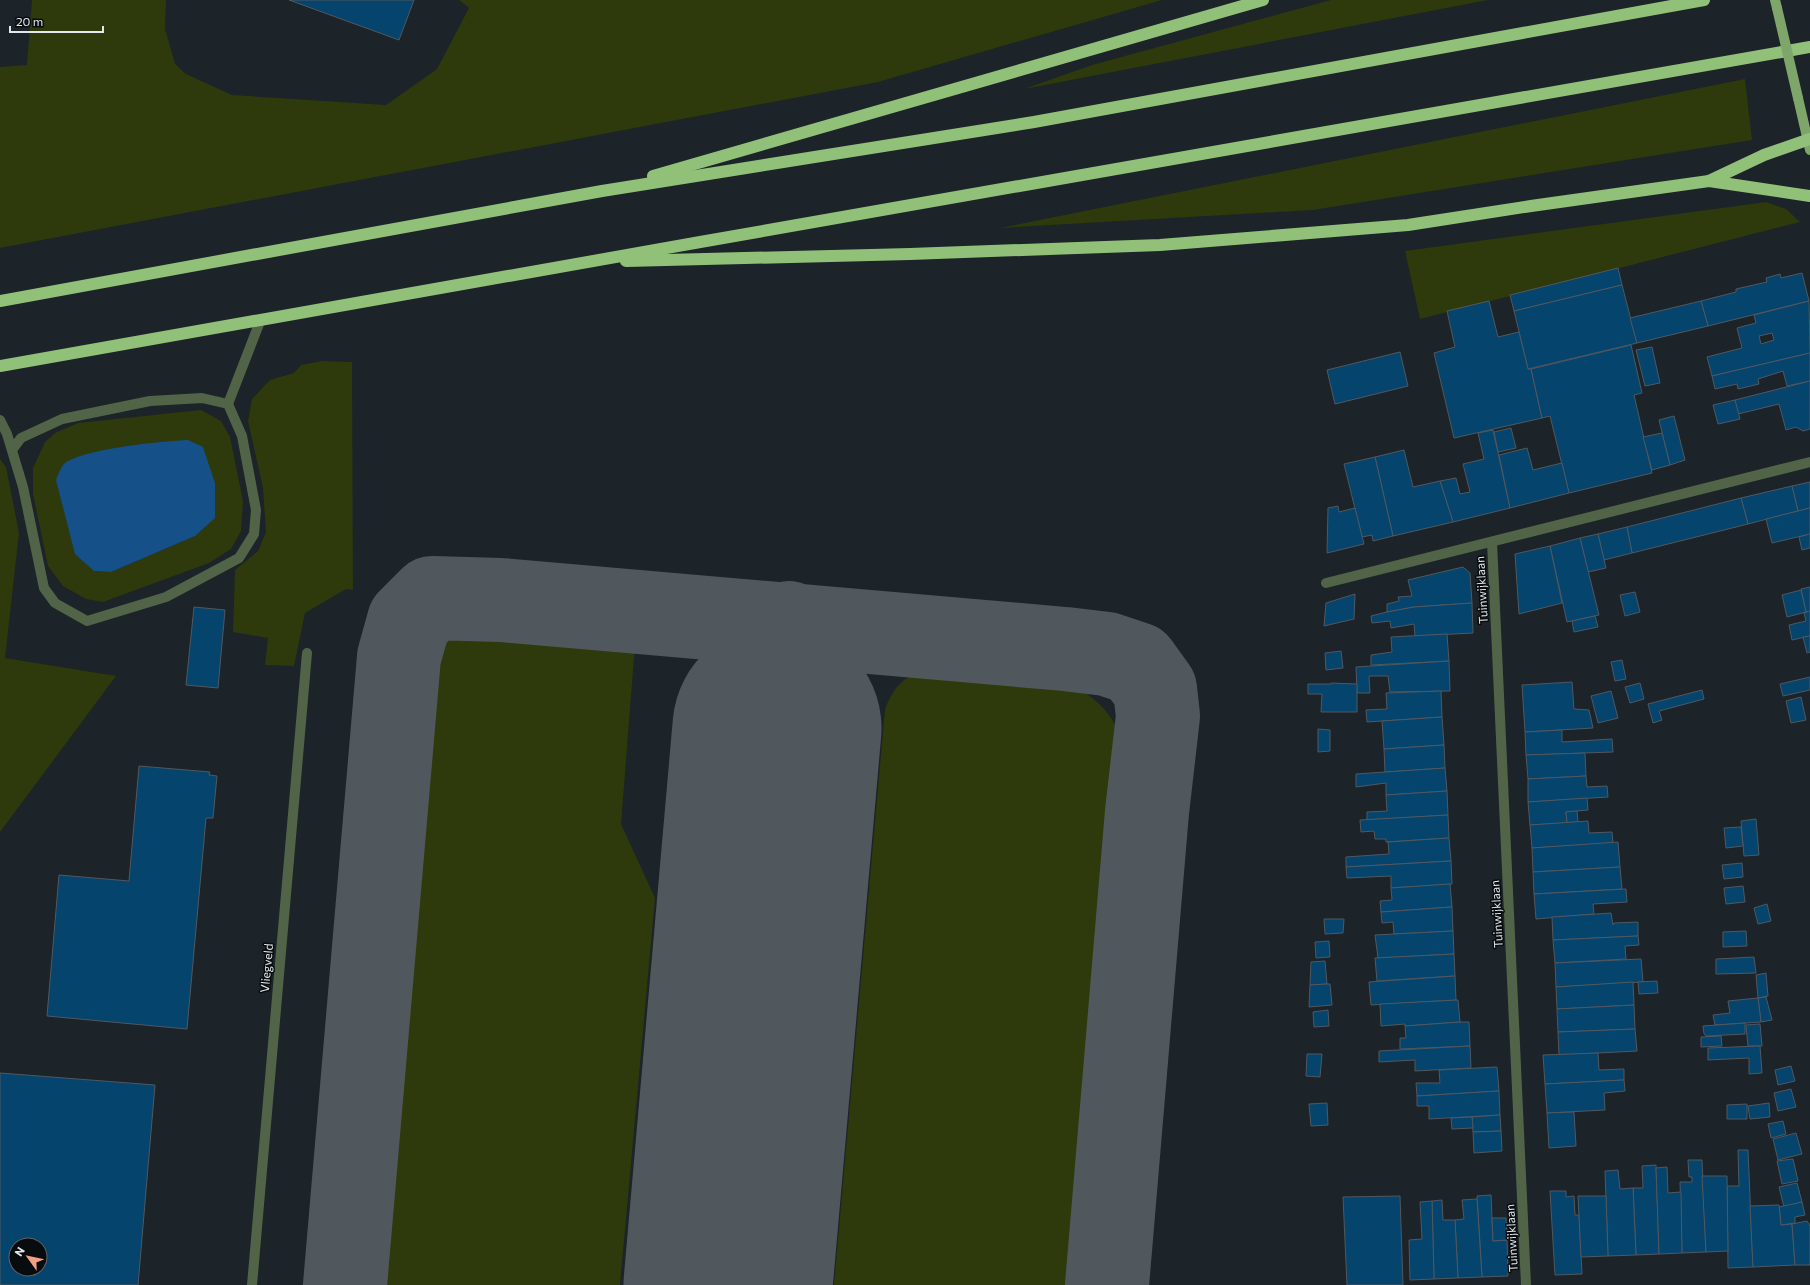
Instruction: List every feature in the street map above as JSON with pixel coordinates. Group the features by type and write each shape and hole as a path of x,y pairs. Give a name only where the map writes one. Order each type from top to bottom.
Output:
{"highway":[{"path":"602,191 1263,0"},
{"path":"0,301 602,191 1034,122 1704,0"},
{"path":"0,366 585,262 1071,178 1810,46"},
{"path":"1709,181 1764,155 1809,143"},
{"path":"585,262 918,254 1160,245 1408,225 1709,181 1810,196"}],"main road":[{"path":"1775,0 1809,143"}],"street":[{"path":"0,420 7,434 25,495 44,588 55,603 87,621 166,597 239,558 254,534 256,510 242,436 228,404 261,319"},
{"path":"12,450 21,438 62,419 150,401 202,398 228,404"},
{"name":"Tuinwijklaan","path":"1326,583 1810,462"},
{"name":"Tuinwijklaan","path":"1492,542 1526,1285"},
{"name":"Vliegveld","path":"252,1285 307,653"}],"green space":[{"path":"32,0 166,0 165,29 175,64 186,74 232,95 386,105 437,69 469,8 459,0 1162,0 878,82 0,248 0,67 27,65"},
{"path":"1331,0 1488,0 1024,89 1092,65"},
{"path":"1745,79 1752,140 1313,210 1000,228"},
{"path":"1766,202 1786,209 1800,222 1420,319 1405,251"},
{"path":"322,361 352,362 353,590 346,589 305,613 294,666 265,665 268,638 233,632 235,570 258,551 266,532 263,488 248,421 252,399 270,380 294,373 301,365"},
{"path":"201,410 221,421 230,437 243,501 241,531 231,549 209,563 103,602 86,599 63,586 48,566 33,494 33,468 45,442 55,433 78,423","holes":["195,536 111,572 94,571"]},
{"path":"0,459 6,467 19,533 5,658 116,676 0,832"},
{"path":"465,628 633,642 635,645 621,824 655,898 620,1285 372,1285 424,672 433,651 445,635"},
{"path":"927,669 1054,679 1084,692 1096,701 1106,711 1121,737 1126,770 1081,1285 834,1285 885,709 892,694 900,683 912,675"}],"water":[{"path":"188,440 203,447 215,483 215,518 195,536 111,572 94,571 75,554 56,480 63,465 73,459 104,450 142,444"}],"building":[{"path":"289,0 414,0 399,40"},
{"path":"1618,268 1622,285 1514,311 1510,295"},
{"path":"1802,273 1809,301 1708,326 1701,301 1736,292 1736,289 1767,282 1766,278 1780,274 1781,278"},
{"path":"1622,285 1637,343 1528,369 1514,311"},
{"path":"1489,301 1498,337 1519,332 1528,369 1531,369 1542,418 1454,438 1434,353 1455,347 1447,311"},
{"path":"1701,301 1708,326 1637,343 1630,318"},
{"path":"1809,301 1810,353 1712,376 1707,357 1742,348 1737,328 1756,323 1754,315","holes":["1772,333 1774,340 1761,344 1759,336"]},
{"path":"1631,345 1642,393 1634,395 1652,473 1569,493 1550,416 1542,418 1531,369"},
{"path":"1652,347 1660,383 1645,386 1636,350"},
{"path":"1400,352 1408,386 1335,404 1327,370"},
{"path":"1810,353 1810,381 1787,386 1783,371 1758,379 1759,384 1738,389 1737,384 1715,389 1712,376"},
{"path":"1810,381 1810,429 1803,431 1796,427 1786,430 1779,404 1738,414 1735,400"},
{"path":"1735,400 1740,419 1718,424 1713,405"},
{"path":"1674,416 1685,460 1670,465 1659,420"},
{"path":"1511,428 1516,448 1498,452 1494,432"},
{"path":"1493,430 1510,508 1453,522 1440,481 1456,478 1460,494 1470,492 1463,464 1484,459 1478,433"},
{"path":"1662,433 1670,465 1652,470 1643,437"},
{"path":"1527,448 1533,470 1562,463 1569,493 1510,508 1499,455"},
{"path":"1404,450 1413,487 1440,481 1453,522 1393,536 1375,457"},
{"path":"1375,457 1393,536 1373,541 1372,535 1362,537 1344,464"},
{"path":"1810,482 1810,508 1798,511 1792,486"},
{"path":"1792,486 1798,511 1748,524 1741,498"},
{"path":"1741,498 1748,524 1632,553 1627,527"},
{"path":"1338,506 1339,512 1355,508 1364,544 1327,553 1328,508"},
{"path":"1810,508 1810,534 1772,543 1766,519"},
{"path":"1627,527 1632,553 1604,560 1598,534"},
{"path":"1598,534 1606,568 1588,572 1580,538"},
{"path":"1810,534 1810,548 1802,550 1799,537"},
{"path":"1580,538 1599,615 1567,622 1550,546"},
{"path":"1550,546 1562,603 1519,614 1515,554"},
{"path":"1463,567 1470,573 1472,603 1414,607 1387,612 1387,604 1399,601 1398,597 1412,596 1408,580"},
{"path":"1810,587 1810,611 1806,612 1801,589"},
{"path":"1801,590 1806,612 1787,617 1782,595"},
{"path":"1635,592 1640,612 1625,616 1620,595"},
{"path":"1355,594 1354,619 1324,626 1326,603"},
{"path":"1472,603 1473,633 1415,636 1414,624 1391,628 1390,621 1372,623 1371,616 1387,612 1414,607"},
{"path":"194,607 225,610 218,688 186,685"},
{"path":"1810,611 1810,636 1792,640 1789,625 1806,621 1804,613"},
{"path":"1595,616 1598,627 1574,632 1572,621"},
{"path":"1447,634 1449,661 1371,665 1371,655 1392,652 1391,637"},
{"path":"1810,636 1810,652 1807,653 1803,637"},
{"path":"1341,651 1343,668 1326,670 1325,653"},
{"path":"1622,660 1626,679 1615,681 1611,662"},
{"path":"1449,661 1450,691 1390,692 1388,676 1369,676 1370,693 1357,693 1356,667"},
{"path":"1810,677 1810,690 1783,696 1780,684"},
{"path":"1572,682 1574,709 1589,710 1593,728 1525,732 1522,685"},
{"path":"1640,683 1644,699 1630,703 1625,687"},
{"path":"1308,684 1357,684 1357,712 1321,712 1322,694 1308,694"},
{"path":"1702,690 1704,699 1659,711 1662,720 1653,723 1648,704"},
{"path":"1441,691 1442,717 1367,722 1366,710 1387,709 1386,693"},
{"path":"1611,691 1618,718 1598,723 1591,696"},
{"path":"1801,697 1806,720 1791,723 1786,701"},
{"path":"1442,717 1444,745 1384,749 1382,721"},
{"path":"1318,729 1330,730 1330,751 1318,752"},
{"path":"1562,730 1562,742 1612,739 1613,752 1526,755 1525,732"},
{"path":"1444,745 1445,768 1385,772 1384,749"},
{"path":"1585,753 1586,776 1528,779 1526,755"},
{"path":"139,766 210,772 209,775 217,776 213,818 206,818 187,1029 47,1016 59,875 129,881"},
{"path":"1445,768 1447,791 1386,795 1386,783 1356,787 1356,774"},
{"path":"1586,776 1587,787 1607,786 1608,797 1528,802 1528,779"},
{"path":"1447,791 1448,815 1367,820 1367,812 1387,811 1386,795"},
{"path":"1587,798 1588,810 1566,812 1567,823 1530,825 1528,802"},
{"path":"1577,811 1578,822 1567,823 1566,812"},
{"path":"1448,815 1449,838 1386,842 1386,839 1375,839 1374,831 1361,832 1360,820"},
{"path":"1756,819 1759,855 1744,856 1741,821"},
{"path":"1588,821 1589,833 1612,832 1613,843 1532,848 1530,825"},
{"path":"1741,827 1743,846 1726,848 1724,828"},
{"path":"1449,838 1451,861 1346,867 1346,857 1389,854 1388,842"},
{"path":"1618,842 1620,867 1533,872 1532,848"},
{"path":"1451,861 1452,884 1391,888 1391,876 1347,878 1346,867"},
{"path":"1742,863 1743,877 1724,879 1722,865"},
{"path":"1620,867 1622,889 1534,894 1533,872"},
{"path":"1450,884 1452,907 1381,912 1380,901 1392,900 1391,888"},
{"path":"1743,886 1745,902 1726,904 1724,888"},
{"path":"1626,889 1627,902 1593,904 1594,914 1536,919 1534,894"},
{"path":"1767,904 1771,921 1758,924 1754,908"},
{"path":"1452,907 1453,931 1394,934 1393,922 1382,923 1381,912"},
{"path":"1611,913 1613,925 1614,923 1638,922 1638,936 1553,940 1552,917"},
{"path":"1324,919 1344,919 1343,933 1325,934"},
{"path":"1453,931 1454,954 1378,958 1375,935"},
{"path":"1746,931 1747,946 1723,947 1723,932"},
{"path":"1638,936 1639,945 1625,946 1626,959 1555,963 1553,940"},
{"path":"1329,941 1330,957 1316,958 1315,942"},
{"path":"1454,954 1455,976 1377,981 1375,958"},
{"path":"1754,957 1756,973 1716,974 1716,959"},
{"path":"1641,959 1643,982 1556,987 1555,963"},
{"path":"1325,961 1327,984 1310,985 1311,962"},
{"path":"1766,973 1768,996 1758,998 1756,975"},
{"path":"1455,976 1456,1000 1371,1005 1369,982"},
{"path":"1657,981 1658,993 1639,994 1638,982"},
{"path":"1633,982 1634,1005 1557,1009 1556,987"},
{"path":"1330,984 1332,1005 1309,1007 1310,985"},
{"path":"1766,997 1772,1020 1761,1022 1758,998"},
{"path":"1758,998 1761,1022 1715,1025 1713,1015 1730,1013 1728,1001"},
{"path":"1458,1000 1460,1022 1405,1026 1405,1024 1381,1026 1380,1004"},
{"path":"1634,1005 1635,1029 1558,1032 1557,1009"},
{"path":"1328,1010 1329,1026 1314,1027 1313,1012"},
{"path":"1469,1022 1470,1046 1400,1049 1400,1038 1406,1038 1405,1026"},
{"path":"1745,1023 1745,1034 1707,1036 1704,1034 1703,1026"},
{"path":"1760,1024 1762,1046 1748,1046 1746,1025"},
{"path":"1635,1029 1637,1051 1559,1055 1558,1032"},
{"path":"1721,1036 1722,1046 1701,1047 1701,1037"},
{"path":"1470,1046 1471,1068 1415,1071 1415,1060 1379,1062 1379,1051"},
{"path":"1760,1046 1762,1073 1749,1074 1749,1058 1708,1060 1708,1048"},
{"path":"1598,1053 1599,1070 1624,1069 1624,1080 1545,1084 1543,1055"},
{"path":"1307,1054 1322,1054 1320,1077 1306,1076"},
{"path":"1791,1066 1795,1081 1778,1085 1775,1070"},
{"path":"1497,1067 1499,1091 1417,1096 1416,1083 1440,1083 1439,1070"},
{"path":"0,1073 155,1085 138,1285 0,1285"},
{"path":"1624,1080 1625,1091 1604,1093 1605,1110 1547,1113 1545,1084"},
{"path":"1791,1089 1796,1107 1778,1111 1774,1093"},
{"path":"1499,1091 1500,1115 1429,1119 1429,1106 1417,1106 1417,1096"},
{"path":"1327,1103 1328,1125 1311,1126 1309,1104"},
{"path":"1769,1103 1770,1117 1750,1119 1748,1106"},
{"path":"1747,1104 1747,1119 1727,1119 1727,1105"},
{"path":"1574,1112 1576,1146 1549,1148 1547,1113"},
{"path":"1500,1115 1501,1131 1473,1132 1472,1117"},
{"path":"1472,1117 1473,1128 1452,1129 1451,1118"},
{"path":"1783,1121 1786,1134 1771,1138 1768,1124"},
{"path":"1501,1131 1502,1151 1474,1153 1473,1132"},
{"path":"1796,1133 1802,1154 1778,1160 1773,1139"},
{"path":"1738,1150 1748,1150 1753,1267 1728,1268 1727,1186 1739,1186"},
{"path":"1793,1159 1798,1181 1782,1184 1777,1161"},
{"path":"1688,1160 1702,1160 1706,1252 1682,1253 1680,1182 1692,1182 1692,1177 1689,1177"},
{"path":"1656,1165 1659,1254 1636,1255 1633,1188 1643,1188 1642,1166"},
{"path":"1667,1167 1668,1193 1681,1192 1682,1253 1659,1254 1656,1168"},
{"path":"1618,1170 1620,1189 1633,1188 1636,1255 1608,1256 1605,1171"},
{"path":"1702,1176 1727,1176 1728,1251 1706,1252"},
{"path":"1797,1183 1802,1202 1784,1207 1779,1187"},
{"path":"1550,1191 1566,1191 1566,1197 1574,1196 1575,1215 1579,1215 1582,1274 1555,1275"},
{"path":"1491,1195 1493,1241 1507,1240 1508,1276 1482,1277 1477,1196"},
{"path":"1400,1196 1403,1285 1347,1285 1343,1197"},
{"path":"1578,1196 1606,1196 1608,1256 1581,1257"},
{"path":"1477,1199 1482,1277 1458,1278 1455,1220 1464,1219 1462,1200"},
{"path":"1442,1200 1443,1220 1455,1220 1458,1278 1434,1279 1432,1201"},
{"path":"1432,1201 1434,1279 1410,1280 1409,1240 1422,1239 1420,1202"},
{"path":"1802,1202 1805,1215 1795,1217 1795,1223 1781,1225 1779,1207"},
{"path":"1779,1205 1781,1225 1792,1224 1795,1265 1753,1267 1750,1206"},
{"path":"1492,1218 1506,1218 1507,1240 1493,1241"},
{"path":"1807,1221 1810,1226 1810,1265 1795,1265 1792,1224"}],"taxiway":[{"path":"345,1285 399,657 409,621 432,598 501,600 1065,649 1107,654 1137,664 1155,689 1158,716 1147,812 1107,1285"},
{"path":"777,728 789,623"}],"runway":[{"path":"728,1285 777,728"}]}
